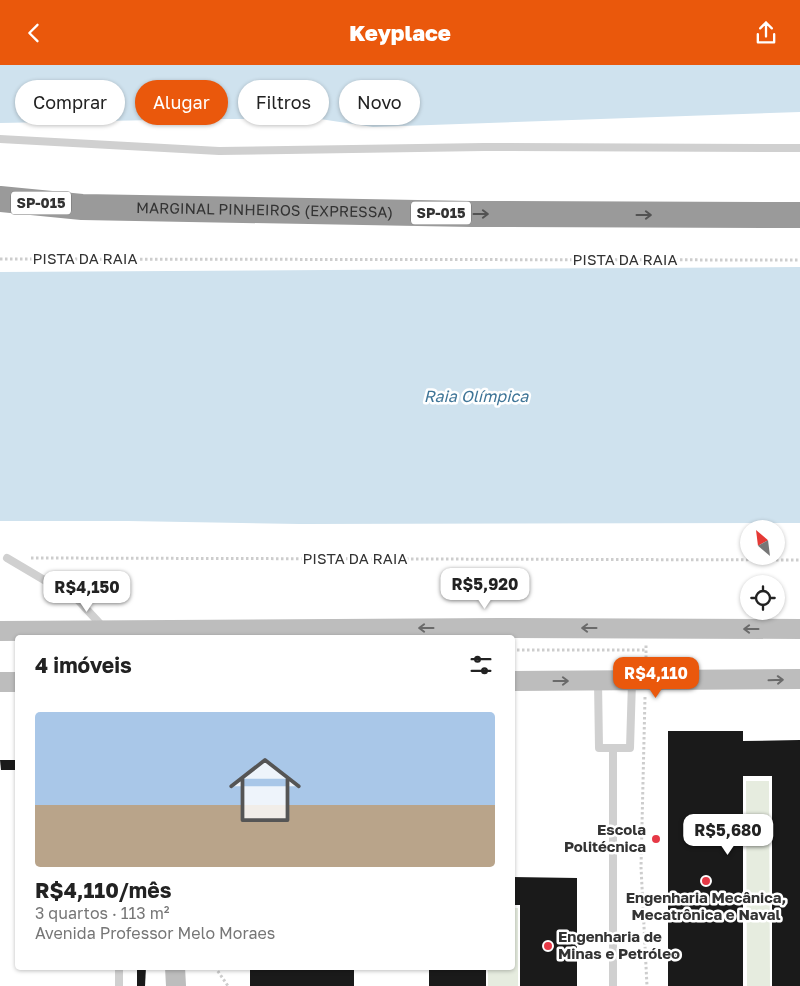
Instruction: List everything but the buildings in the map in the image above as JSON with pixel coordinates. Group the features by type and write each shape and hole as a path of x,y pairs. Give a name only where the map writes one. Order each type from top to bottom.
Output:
{"highway":[{"name":"MARGINAL PINHEIROS (EXPRESSA)","path":"0,199 82,207 482,214 800,215"},
{"path":"0,212 82,207"}],"street":[{"path":"2,632 498,628 800,629"},
{"path":"515,681 800,679"},
{"path":"175,970 176,986"}],"lane":[{"path":"0,139 219,151 484,147 800,148"},
{"path":"7,558 78,600 106,630"},
{"path":"598,681 599,748 614,749 630,748 639,681"},
{"path":"613,986 614,749"},
{"path":"119,970 119,986"}],"path":[{"name":"PISTA DA RAIA","path":"0,259 800,260"},
{"name":"PISTA DA RAIA","path":"7,558 800,560"},
{"path":"515,650 646,650"},
{"path":"639,681 640,867 647,986"},
{"path":"217,970 228,986"}],"shaded area":[{"path":"746,781 769,781 770,986 747,986"},
{"path":"515,908 518,908 518,986 488,986 488,970 515,970"}],"water":[{"path":"0,65 800,65 800,112 373,127 360,125 420,125 420,80 339,80 339,122 329,120 329,80 238,80 238,119 228,119 228,80 135,80 135,120 125,121 125,80 15,80 15,123 0,123"},
{"name":"Raia Olímpica","path":"800,267 800,523 785,523 785,520 740,520 740,523 300,524 0,521 0,272"}],"place":[{"name":"Escola Politécnica","path":"656,839"},
{"name":"Engenharia Mecânica, Mecatrônica e Naval","path":"706,881"},
{"name":"Engenharia de Minas e Petróleo","path":"548,946"}]}
